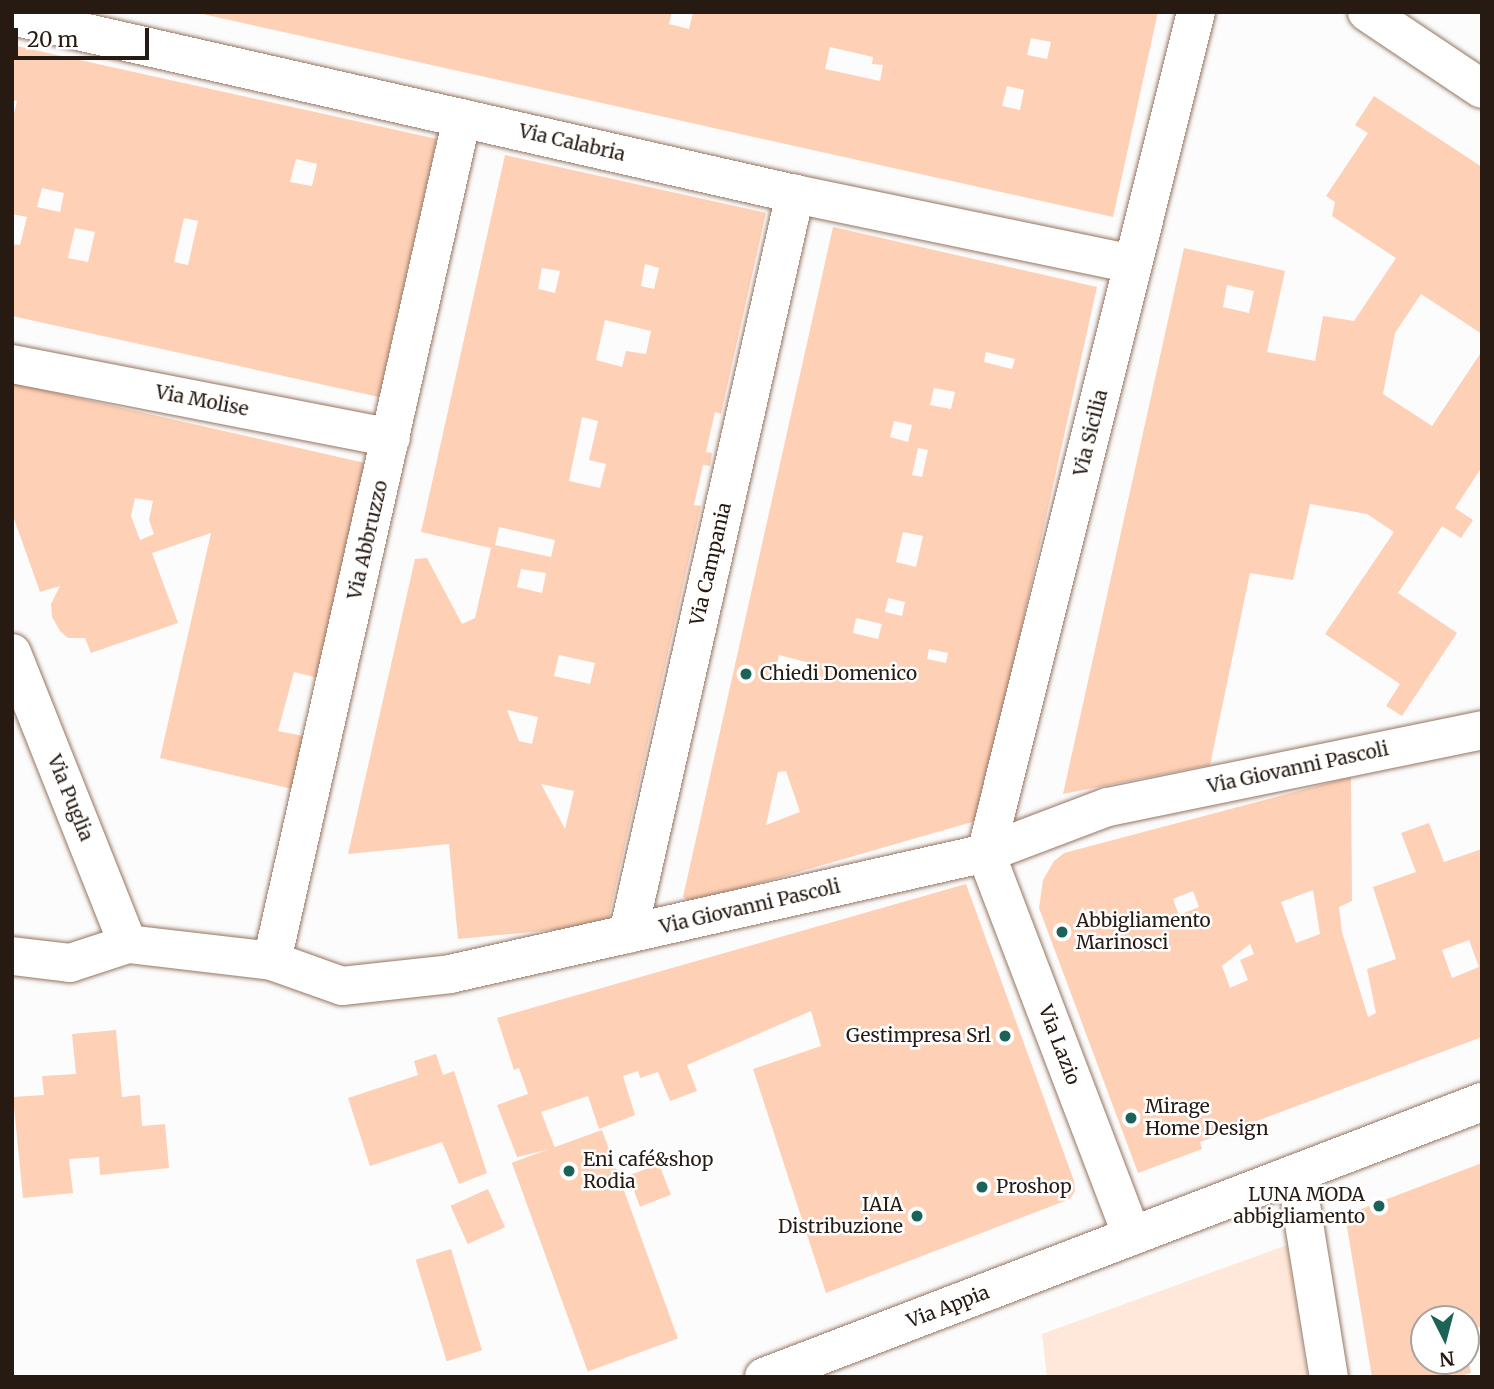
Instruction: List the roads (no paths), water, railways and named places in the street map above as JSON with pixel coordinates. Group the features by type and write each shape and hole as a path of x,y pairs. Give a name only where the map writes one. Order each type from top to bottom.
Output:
{"street":[{"name":"Via Sicilia","path":"986,853 1196,12"},
{"path":"1367,12 1482,89"},
{"name":"Via Calabria","path":"12,16 795,194 1133,264"},
{"name":"Via Abbruzzo","path":"272,961 462,118"},
{"name":"Via Campania","path":"628,934 795,194"},
{"name":"Via Molise","path":"12,364 391,438"},
{"name":"Via Puglia","path":"12,653 128,944"},
{"name":"Via Giovanni Pascoli","path":"12,956 70,963 128,944 272,961 342,986 450,974 986,853 1108,807 1482,730"},
{"name":"Via Lazio","path":"986,853 1132,1237"},
{"name":"Via Appia","path":"764,1377 1482,1102"},
{"path":"1296,1174 1329,1377"}],"place":[{"name":"Chiedi Domenico","path":"746,674"},
{"name":"Abbigliamento Marinosci","path":"1062,932"},
{"name":"Gestimpresa Srl","path":"1005,1036"},
{"name":"Mirage Home Design","path":"1131,1118"},
{"name":"Eni café&shop Rodia","path":"569,1171"},
{"name":"Proshop","path":"982,1187"},
{"name":"LUNA MODA abbigliamento","path":"1379,1206"},
{"name":"IAIA Distribuzione","path":"917,1216"}]}
